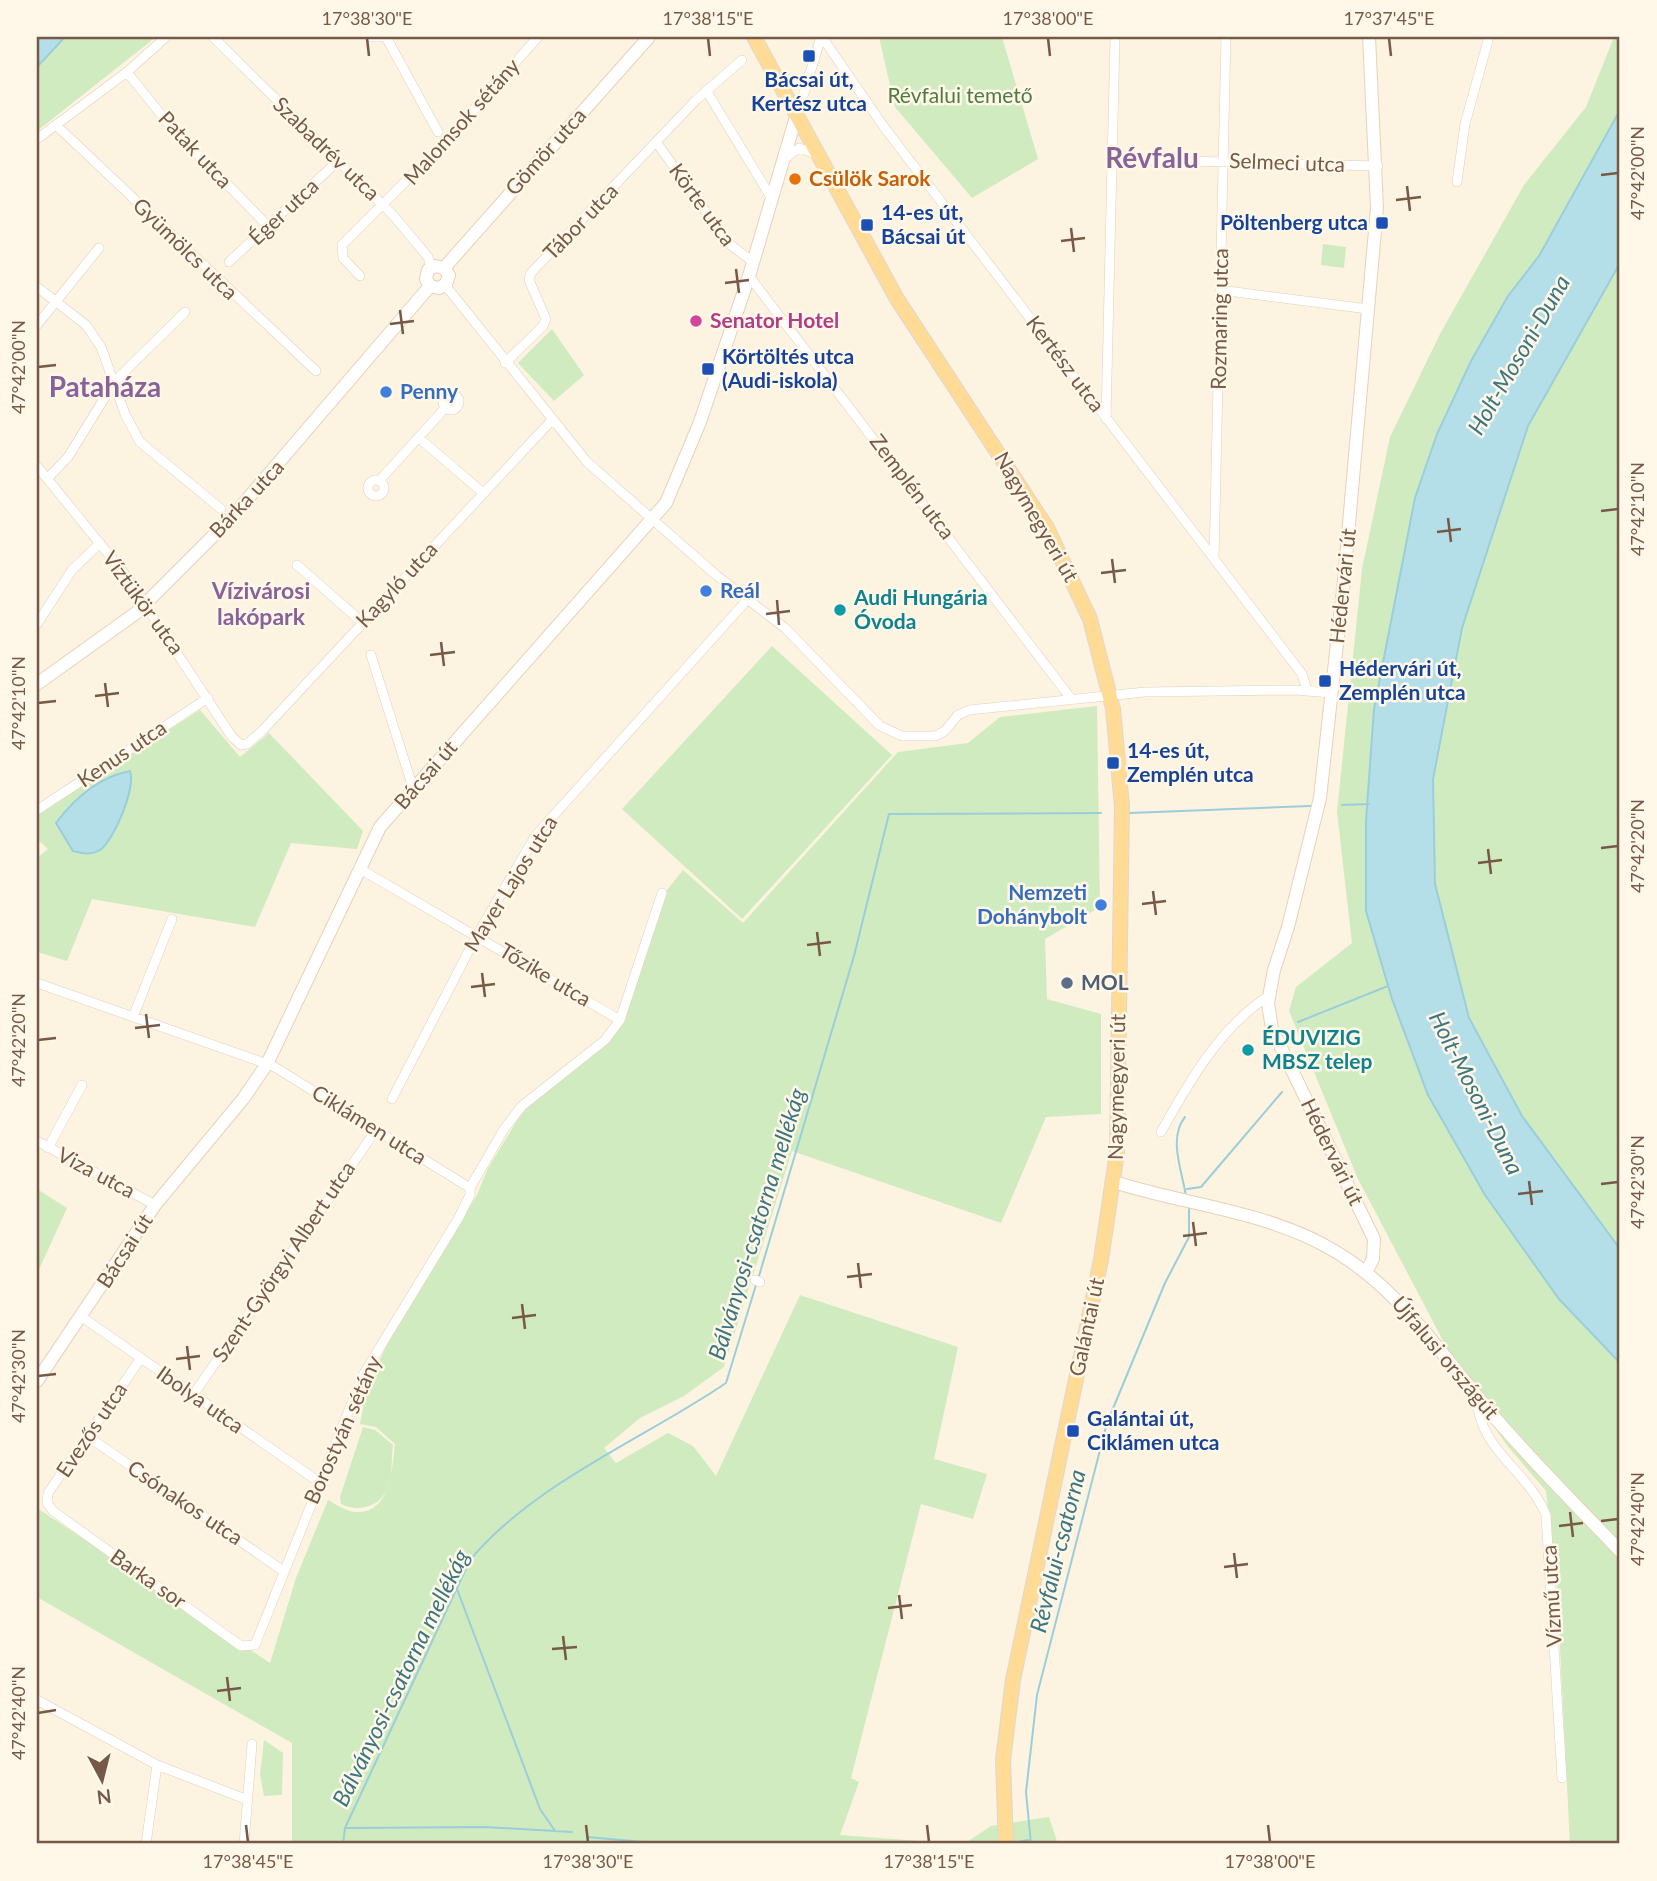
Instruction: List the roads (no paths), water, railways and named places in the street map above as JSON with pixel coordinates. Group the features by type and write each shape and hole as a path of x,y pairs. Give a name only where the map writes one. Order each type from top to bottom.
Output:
{"main road":[{"name":"Nagymegyeri út","path":"754,37 913,326 1047,528 1090,619 1110,697 1122,807 1119,1119 1114,1182"},
{"name":"Galántai út","path":"1006,1844 1003,1760 1013,1680 1101,1260 1114,1182"}],"street":[{"path":"37,139 127,72 166,37"},
{"name":"Szabadrév utca","path":"213,37 384,206 437,267"},
{"path":"371,37 384,37 438,132"},
{"name":"Malomsok sétány","path":"360,276 343,258 342,245 384,206 493,92 538,37"},
{"name":"Gömör utca","path":"437,267 649,37"},
{"name":"Bácsai út","path":"37,1381 155,1205 243,1099 267,1064 380,827 654,520 670,496 691,447 749,276 821,37"},
{"name":"Kertész utca","path":"821,37 877,118 1302,674 1307,690"},
{"path":"1106,419 1115,37"},
{"name":"Rozmaring utca","path":"1214,559 1226,37"},
{"name":"Hédervári út","path":"1366,1272 1373,1259 1374,1240 1272,1029 1269,996 1315,825 1331,693 1375,242 1378,166 1369,37"},
{"path":"1457,182 1465,124 1489,37"},
{"name":"Tábor utca","path":"505,363 543,326 546,319 529,280 531,274 706,90 743,60"},
{"name":"Patak utca","path":"127,72 171,127 268,226"},
{"path":"776,78 796,85 810,75"},
{"path":"706,90 772,199"},
{"name":"Gyümölcs utca","path":"56,125 316,370"},
{"name":"Körte utca","path":"657,143 728,243 753,262"},
{"path":"783,162 799,148 812,151 819,158"},
{"name":"Selmeci utca","path":"1111,159 1378,166"},
{"name":"Éger utca","path":"229,262 338,161"},
{"path":"37,326 99,248"},
{"path":"437,267 449,275 444,285 436,288 430,286 426,276 437,267"},
{"name":"Zemplén utca","path":"749,276 1072,700"},
{"path":"444,285 477,323 551,421 593,468 716,575 785,628 870,718 897,734 935,736 945,731 958,715 969,710 1145,692 1307,690 1331,693"},
{"name":"Bárka utca","path":"37,684 145,604 247,502 430,286"},
{"path":"37,287 86,325 101,347 115,380 125,415 140,442 221,509"},
{"path":"1220,290 1368,309"},
{"path":"48,478 68,457 115,380 185,312"},
{"path":"379,481 446,407"},
{"name":"Kagyló utca","path":"241,745 247,744 262,731 551,421"},
{"path":"419,438 482,492"},
{"name":"Víztükör utca","path":"37,466 145,604 232,737 241,745"},
{"path":"37,624 72,570 100,544"},
{"path":"297,565 363,623"},
{"name":"Mayer Lajos utca","path":"392,1099 477,935 536,835 748,599"},
{"path":"371,655 413,788"},
{"name":"Kenus utca","path":"37,810 208,698"},
{"name":"Tőzike utca","path":"360,869 620,1020"},
{"path":"620,1020 662,892"},
{"path":"133,1017 172,919"},
{"name":"Ciklámen utca","path":"37,984 267,1064 470,1188"},
{"path":"1161,1132 1179,1100 1234,1024 1252,1006 1269,996"},
{"name":"Borostyán sétány","path":"255,1645 282,1570 363,1375 457,1219 470,1195 470,1188 504,1129 522,1106 605,1040 620,1020"},
{"path":"48,1148 82,1085"},
{"name":"Szent-Györgyi Albert utca","path":"193,1395 376,1130"},
{"name":"Viza utca","path":"37,1142 155,1205"},
{"name":"Újfalusi országút","path":"1114,1182 1195,1202 1302,1234 1366,1272 1419,1322 1477,1396 1620,1551"},
{"name":"Ibolya utca","path":"82,1317 318,1482"},
{"name":"Evezős utca","path":"47,1503 48,1493 141,1359"},
{"name":"Vízmű utca","path":"1477,1396 1477,1410 1485,1434 1537,1494 1546,1515 1562,1778"},
{"name":"Csónakos utca","path":"87,1436 282,1570"},
{"name":"Barka sor","path":"47,1503 53,1511 241,1646 255,1645"},
{"path":"37,1700 157,1765 248,1800"},
{"path":"244,1844 252,1744"},
{"path":"146,1844 157,1765"}],"water":[{"path":"37,37 65,37 37,67"},
{"name":"Holt-Mosoni-Duna","path":"1620,110 1620,263 1528,426 1462,628 1433,779 1435,884 1469,1018 1522,1116 1620,1249 1620,1363 1559,1299 1485,1195 1428,1095 1392,999 1366,911 1366,821 1374,709 1415,498 1437,434 1471,361 1508,296 1539,256"},
{"path":"130,771 127,801 106,845 93,853 73,851 56,823 88,790 108,778"}],"waterway":[{"name":"Bálványosi-csatorna mellékág","path":"1342,805 1369,804"},
{"name":"Bálványosi-csatorna mellékág","path":"1130,813 1310,806"},
{"name":"Bálványosi-csatorna mellékág","path":"759,1276 854,956 889,814 1101,813"},
{"name":"Révfalui-csatorna","path":"1298,1022 1388,986"},
{"path":"1187,1189 1201,1187 1282,1092"},
{"name":"Révfalui-csatorna","path":"1185,1117 1177,1135 1177,1145 1186,1196"},
{"name":"Révfalui-csatorna","path":"1031,1844 1026,1792 1037,1695 1107,1423 1165,1283 1189,1237 1189,1208"},
{"name":"Bálványosi-csatorna mellékág","path":"343,1844 345,1828 470,1560 525,1508 558,1485 726,1383 756,1285"},
{"path":"457,1589 540,1809 555,1831"},
{"path":"346,1828 486,1827 572,1832"},
{"path":"587,1837 666,1844"},
{"path":"1013,1843 1028,1840"}],"place":[{"name":"Bácsai út, Kertész utca","path":"809,56"},
{"name":"Csülök Sarok","path":"795,179"},
{"name":"Pöltenberg utca","path":"1382,223"},
{"name":"14-es út, Bácsai út","path":"867,225"},
{"name":"Senator Hotel","path":"696,321"},
{"name":"Körtöltés utca (Audi-iskola)","path":"708,369"},
{"name":"Penny","path":"386,392"},
{"name":"Reál","path":"706,591"},
{"name":"Audi Hungária Óvoda","path":"840,610"},
{"name":"Hédervári út, Zemplén utca","path":"1325,681"},
{"name":"14-es út, Zemplén utca","path":"1113,763"},
{"name":"Nemzeti Dohánybolt","path":"1101,905"},
{"name":"MOL","path":"1067,983"},
{"name":"ÉDUVIZIG MBSZ telep","path":"1248,1050"},
{"name":"Galántai út, Ciklámen utca","path":"1073,1431"}],"district":[{"name":"Révfalu","path":"1152,158"},
{"name":"Pataháza","path":"105,387"},
{"name":"Vízivárosi lakópark","path":"261,604"}],"park label":[{"name":"Révfalui temető","path":"960,96"}]}
